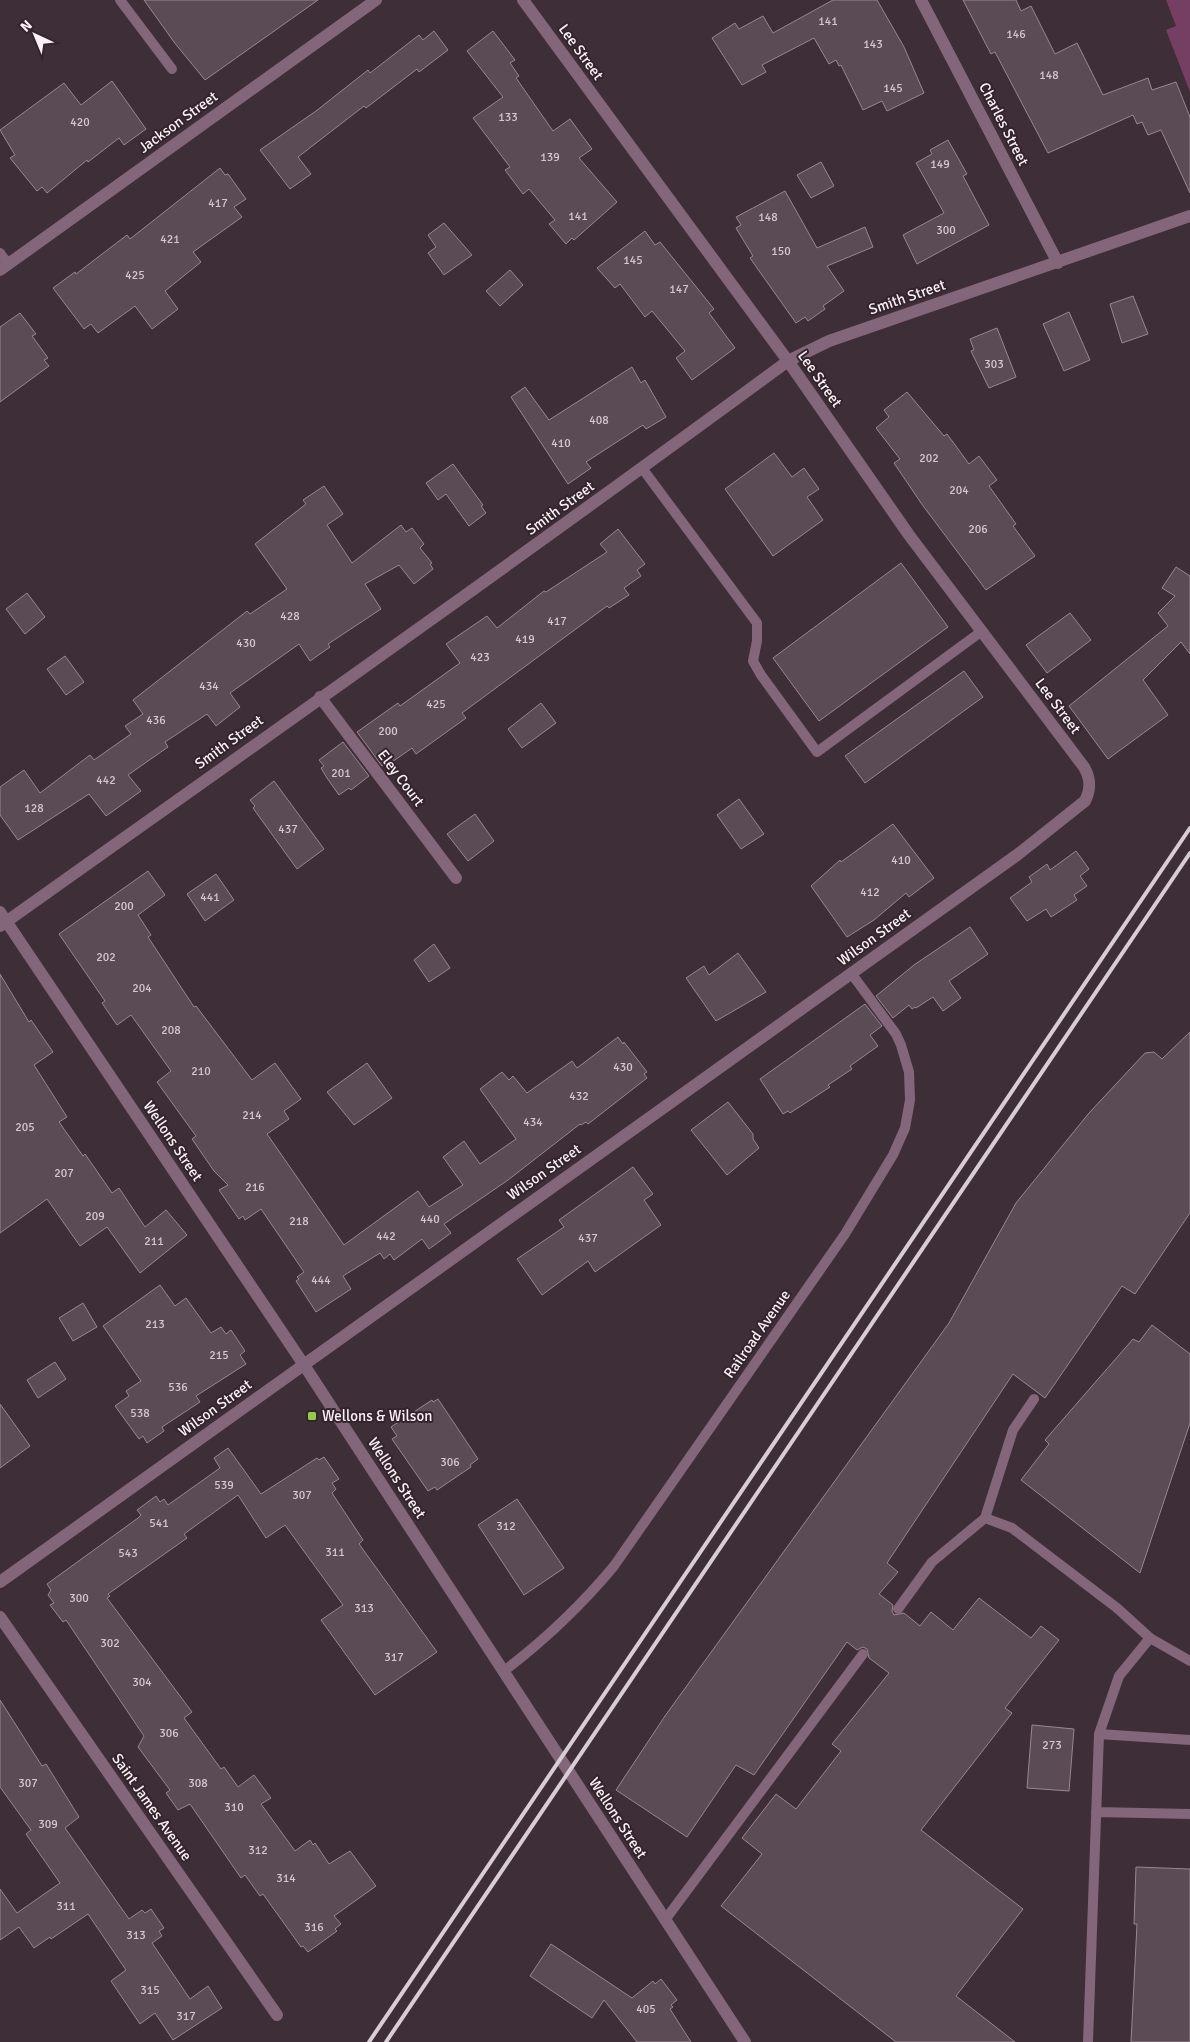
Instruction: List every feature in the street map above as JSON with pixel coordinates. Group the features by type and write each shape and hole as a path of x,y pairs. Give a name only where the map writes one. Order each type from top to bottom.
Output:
{"street":[{"name":"Jackson Street","path":"4,267 376,0"},
{"name":"Lee Street","path":"523,0 788,362 909,535 1090,777"},
{"name":"Charles Street","path":"921,0 1058,263"},
{"name":"Smith Street","path":"2,920 512,563 788,362 829,341 1190,216"},
{"name":"Eley Court","path":"320,697 456,878"},
{"name":"Wilson Street","path":"0,1582 1017,855 1085,801 1089,791 1090,777"},
{"name":"Wellons Street","path":"2,920 304,1365 745,2042"},
{"name":"Saint James Avenue","path":"0,1617 277,2015"}],"lane":[{"path":"120,0 172,69"},
{"path":"0,254 4,267"},
{"path":"642,468 757,623 757,641 753,661 761,675 817,752 982,631"},
{"name":"Railroad Avenue","path":"504,1671 539,1645 579,1608 614,1566 845,1234 893,1155 905,1128 910,1100 909,1072 896,1034 852,973"},
{"path":"898,1609 932,1562 985,1518 1013,1430 1034,1398"},
{"path":"985,1518 1012,1528 1117,1608 1150,1638 1190,1661"},
{"path":"1088,2042 1099,1734 1118,1676 1150,1638"},
{"path":"666,1920 863,1654"},
{"path":"1099,1734 1190,1740"},
{"path":"1096,1812 1190,1814"}],"shaded area":[{"path":"1166,0 1190,0 1190,92 1166,30 1176,26"}],"building":[{"path":"144,0 318,0 205,80 174,42"},
{"path":"833,0 877,0 904,47 924,93 887,111 882,101 863,110 841,65 839,66 836,60 829,64 814,38 762,65 766,72 742,85 712,38 735,23 739,29 763,16 773,33"},
{"path":"963,0 1016,0 1021,11 1031,6 1055,54 1077,43 1103,95 1148,78 1152,90 1176,82 1190,117 1190,193 1161,130 1148,135 1142,122 1137,124 1133,115 1048,153 995,52 991,54"},
{"path":"434,31 448,50 419,72 417,69 366,108 364,106 298,157 311,174 290,189 260,150 316,111 368,70 370,73 419,35 423,40"},
{"path":"493,31 515,60 510,63 519,76 516,78 553,131 570,119 592,149 579,158 617,202 574,240 572,238 566,244 549,224 555,220 529,189 523,194 505,170 510,167 473,118 503,97 467,51"},
{"path":"112,81 146,129 124,145 119,138 88,162 87,160 47,193 42,187 37,191 10,158 15,155 0,130 64,83 81,105"},
{"path":"948,140 967,174 963,176 989,225 917,264 903,235 944,213 916,163 932,154 930,150"},
{"path":"821,162 834,186 811,198 797,175"},
{"path":"220,168 225,175 228,174 246,199 234,207 242,217 193,252 201,262 165,291 178,309 152,329 135,306 98,333 91,324 84,329 53,288 75,272 76,274 127,235 130,239"},
{"path":"785,191 817,248 865,227 873,247 827,266 844,291 823,306 825,309 808,321 805,317 796,323 750,258 753,256 736,228 741,225 736,217"},
{"path":"444,223 472,255 444,275 428,253 436,247 428,235"},
{"path":"645,231 655,245 660,242 714,309 709,313 735,348 692,380 676,358 685,351 652,311 645,317 620,284 615,288 597,268"},
{"path":"510,270 523,285 500,306 486,291"},
{"path":"1133,296 1148,334 1122,343 1110,304"},
{"path":"1069,312 1090,360 1064,371 1043,324"},
{"path":"20,313 36,334 32,336 48,358 44,360 49,366 0,402 0,327"},
{"path":"997,328 1016,377 989,388 971,351 974,350 970,339"},
{"path":"632,367 641,383 645,380 666,417 646,429 643,425 586,462 591,468 568,484 511,397 525,387 549,420"},
{"path":"907,392 944,436 947,434 969,464 979,456 997,480 989,486 1016,524 1013,526 1035,556 986,590 921,503 894,463 900,459 876,428 889,417 884,410"},
{"path":"774,453 792,477 804,468 819,489 807,497 823,520 773,556 725,489"},
{"path":"453,464 483,505 481,506 486,513 469,526 446,494 438,500 426,483"},
{"path":"324,486 343,514 327,525 352,563 401,525 406,532 412,528 424,544 420,548 432,563 430,564 433,569 414,584 399,565 365,584 381,609 328,644 330,647 310,661 299,644 230,693 240,707 216,726 207,714 165,742 168,747 128,775 141,791 106,816 89,794 18,840 0,815 0,787 24,770 40,793 90,755 94,760 131,734 125,726 143,714 133,700 247,611 250,614 287,589 255,544 306,504 303,500"},
{"path":"618,529 645,564 637,570 641,576 624,588 629,595 609,608 607,606 462,713 466,718 416,754 412,748 392,762 390,759 382,766 357,732 398,703 400,706 460,663 446,644 487,616 497,628 544,591 546,592 607,552 600,544"},
{"path":"901,563 948,627 819,721 773,658"},
{"path":"1176,567 1190,576 1190,654 1181,642 1143,680 1168,715 1108,759 1069,706 1168,626 1158,613 1175,596 1162,588"},
{"path":"27,593 45,617 25,634 6,609"},
{"path":"1070,613 1091,640 1047,673 1026,645"},
{"path":"65,656 84,682 66,695 47,669"},
{"path":"964,671 983,697 865,783 845,756"},
{"path":"541,703 556,723 522,748 508,729"},
{"path":"343,742 369,776 351,790 349,788 339,795 321,768 324,766 319,760"},
{"path":"274,781 324,849 297,869 253,808 255,806 250,800"},
{"path":"739,799 764,834 741,849 717,815"},
{"path":"475,814 494,841 468,861 447,834"},
{"path":"893,824 934,878 909,897 906,893 874,920 847,937 811,886 840,860 841,862"},
{"path":"1076,851 1089,869 1080,876 1087,886 1074,895 1077,900 1051,917 1046,909 1027,921 1010,898 1032,882 1029,877 1047,864 1050,870"},
{"path":"148,871 165,895 138,915 151,935 148,937 194,1007 196,1006 252,1080 275,1063 301,1099 284,1111 289,1119 267,1134 344,1245 418,1191 429,1207 463,1185 443,1157 464,1141 480,1164 516,1139 480,1089 502,1072 509,1080 513,1076 527,1093 572,1061 577,1068 618,1037 647,1072 644,1074 647,1078 588,1124 586,1122 580,1124 508,1180 444,1224 451,1233 429,1249 422,1239 394,1260 390,1254 384,1259 380,1253 343,1276 351,1289 316,1312 296,1281 299,1279 297,1277 304,1272 261,1209 245,1220 243,1216 239,1219 219,1190 228,1185 214,1171 192,1139 196,1136 157,1082 171,1071 131,1015 117,1025 102,1003 105,1001 59,934"},
{"path":"216,874 234,900 205,921 187,894"},
{"path":"970,927 988,954 949,981 961,998 943,1011 933,997 916,1008 912,1009 909,1005 893,1018 876,996 914,965"},
{"path":"434,944 450,968 429,982 414,960"},
{"path":"738,953 766,992 716,1021 686,978 704,966 709,975"},
{"path":"0,974 29,1022 31,1020 53,1052 34,1065 67,1117 59,1122 83,1156 85,1154 112,1193 119,1188 145,1227 166,1210 187,1235 140,1273 107,1227 80,1246 47,1199 0,1233"},
{"path":"865,1004 882,1026 870,1035 878,1046 850,1066 852,1069 828,1085 830,1087 790,1113 788,1111 783,1114 760,1079"},
{"path":"1190,1032 1190,1213 1135,1294 1122,1286 1045,1398 1013,1374 887,1563 898,1572 879,1594 893,1605 892,1611 894,1615 904,1613 920,1626 931,1612 953,1630 979,1598 1031,1638 1041,1626 1059,1640 1005,1708 1012,1713 921,1830 1023,1909 956,1996 1015,2042 896,2042 721,1906 762,1854 742,1838 776,1794 796,1809 841,1751 832,1744 889,1673 869,1658 867,1649 863,1647 857,1650 847,1642 754,1775 736,1765 687,1837 616,1790 665,1716 949,1323 1016,1203 1089,1113 1145,1053 1154,1052 1162,1059"},
{"path":"367,1063 392,1098 354,1125 327,1092"},
{"path":"728,1102 753,1134 753,1139 759,1148 727,1175 691,1130"},
{"path":"633,1167 653,1194 644,1200 661,1225 595,1272 588,1261 542,1295 517,1259 564,1227 559,1220"},
{"path":"160,1285 175,1306 186,1298 211,1333 221,1327 226,1334 231,1330 245,1351 240,1355 246,1364 196,1396 200,1402 162,1427 164,1431 147,1443 143,1436 139,1439 115,1406 129,1396 126,1391 141,1381 103,1326"},
{"path":"83,1303 97,1327 73,1341 59,1318"},
{"path":"1152,1325 1190,1354 1190,1423 1140,1573 1021,1480 1049,1444 1045,1440 1133,1339 1139,1342"},
{"path":"55,1362 66,1379 38,1398 27,1380"},
{"path":"438,1399 478,1459 470,1465 471,1467 437,1490 435,1487 428,1491 392,1439 397,1436 391,1427 432,1400 433,1402"},
{"path":"0,1404 30,1446 0,1468"},
{"path":"228,1448 261,1494 317,1458 319,1460 324,1457 339,1479 332,1483 336,1489 332,1493 363,1540 359,1544 437,1652 375,1695 321,1620 343,1605 285,1525 266,1538 238,1495 184,1534 187,1538 108,1594 110,1596 107,1598 192,1712 184,1718 221,1769 224,1767 238,1787 254,1775 271,1798 261,1804 295,1851 310,1840 313,1845 315,1843 329,1864 350,1851 376,1886 334,1916 341,1924 335,1929 337,1931 308,1952 303,1946 301,1947 263,1894 260,1896 245,1875 241,1878 190,1804 178,1810 166,1793 170,1790 138,1747 144,1736 66,1620 63,1622 50,1605 54,1603 48,1595 51,1590 47,1584 138,1518 141,1515 137,1510 156,1496 160,1502 164,1499 168,1505 220,1468 214,1458"},
{"path":"517,1499 564,1568 524,1595 478,1525"},
{"path":"0,1700 42,1766 46,1764 79,1817 65,1828 129,1919 142,1910 145,1913 151,1909 164,1928 159,1931 162,1936 152,1943 190,1999 208,1986 222,2008 173,2040 155,2013 140,2024 111,1981 126,1970 88,1914 34,1948 19,1927 0,1940 0,1889 17,1913 60,1883 26,1834 31,1830 0,1787"},
{"path":"1032,1725 1074,1729 1069,1791 1027,1788"},
{"path":"1136,1867 1190,1869 1190,2042 1131,2042 1137,1924 1134,1924"},
{"path":"551,1944 632,1998 653,1981 655,1984 661,1979 677,2000 671,2005 673,2007 670,2009 691,2042 637,2042 604,2000 592,2018 530,1976"}],"railway":[{"path":"369,2042 1190,828"},
{"path":"386,2042 1190,853"}],"place":[{"name":"Wellons & Wilson","path":"312,1416"}]}
